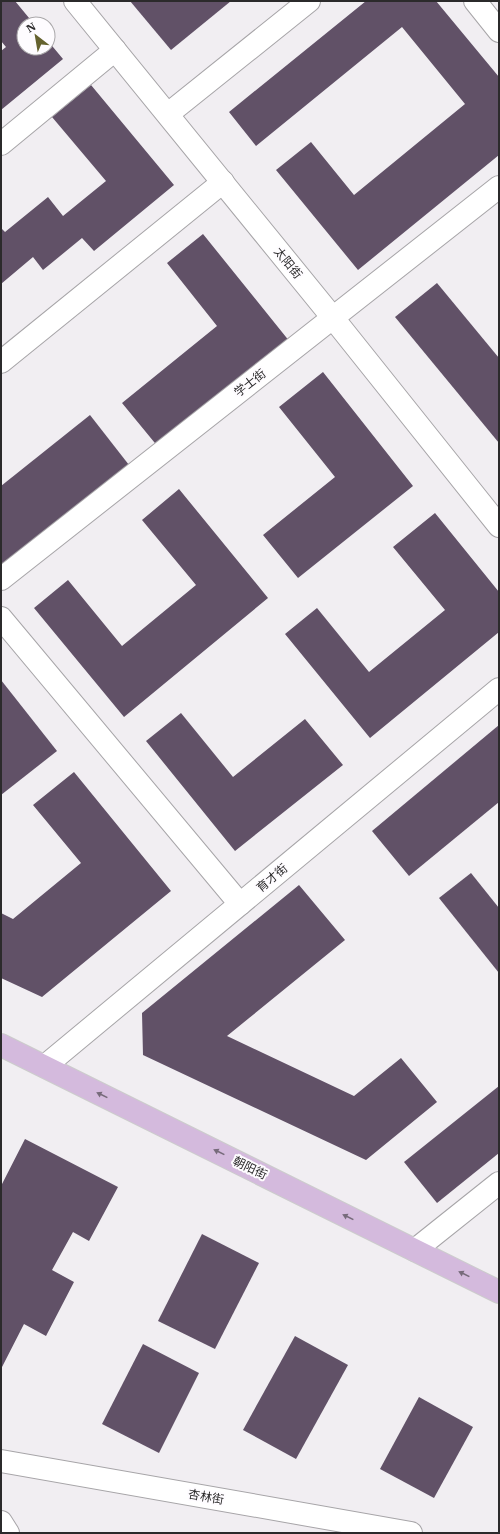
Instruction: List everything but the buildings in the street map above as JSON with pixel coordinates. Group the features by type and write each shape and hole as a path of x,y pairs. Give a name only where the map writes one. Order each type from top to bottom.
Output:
{"main road":[{"name":"朝阳街","path":"1,1045 499,1292"}],"street":[{"name":"太阳街","path":"75,1 333,318 499,526"},
{"path":"168,114 309,1"},
{"path":"476,1 499,31"},
{"path":"1,144 115,50"},
{"path":"1,362 222,182"},
{"name":"学士街","path":"1,579 499,187"},
{"path":"1,618 240,904"},
{"name":"育才街","path":"45,1066 499,689"},
{"path":"415,1250 499,1183"},
{"name":"杏林街","path":"1,1461 411,1533"},
{"path":"1,1522 8,1533"}]}
